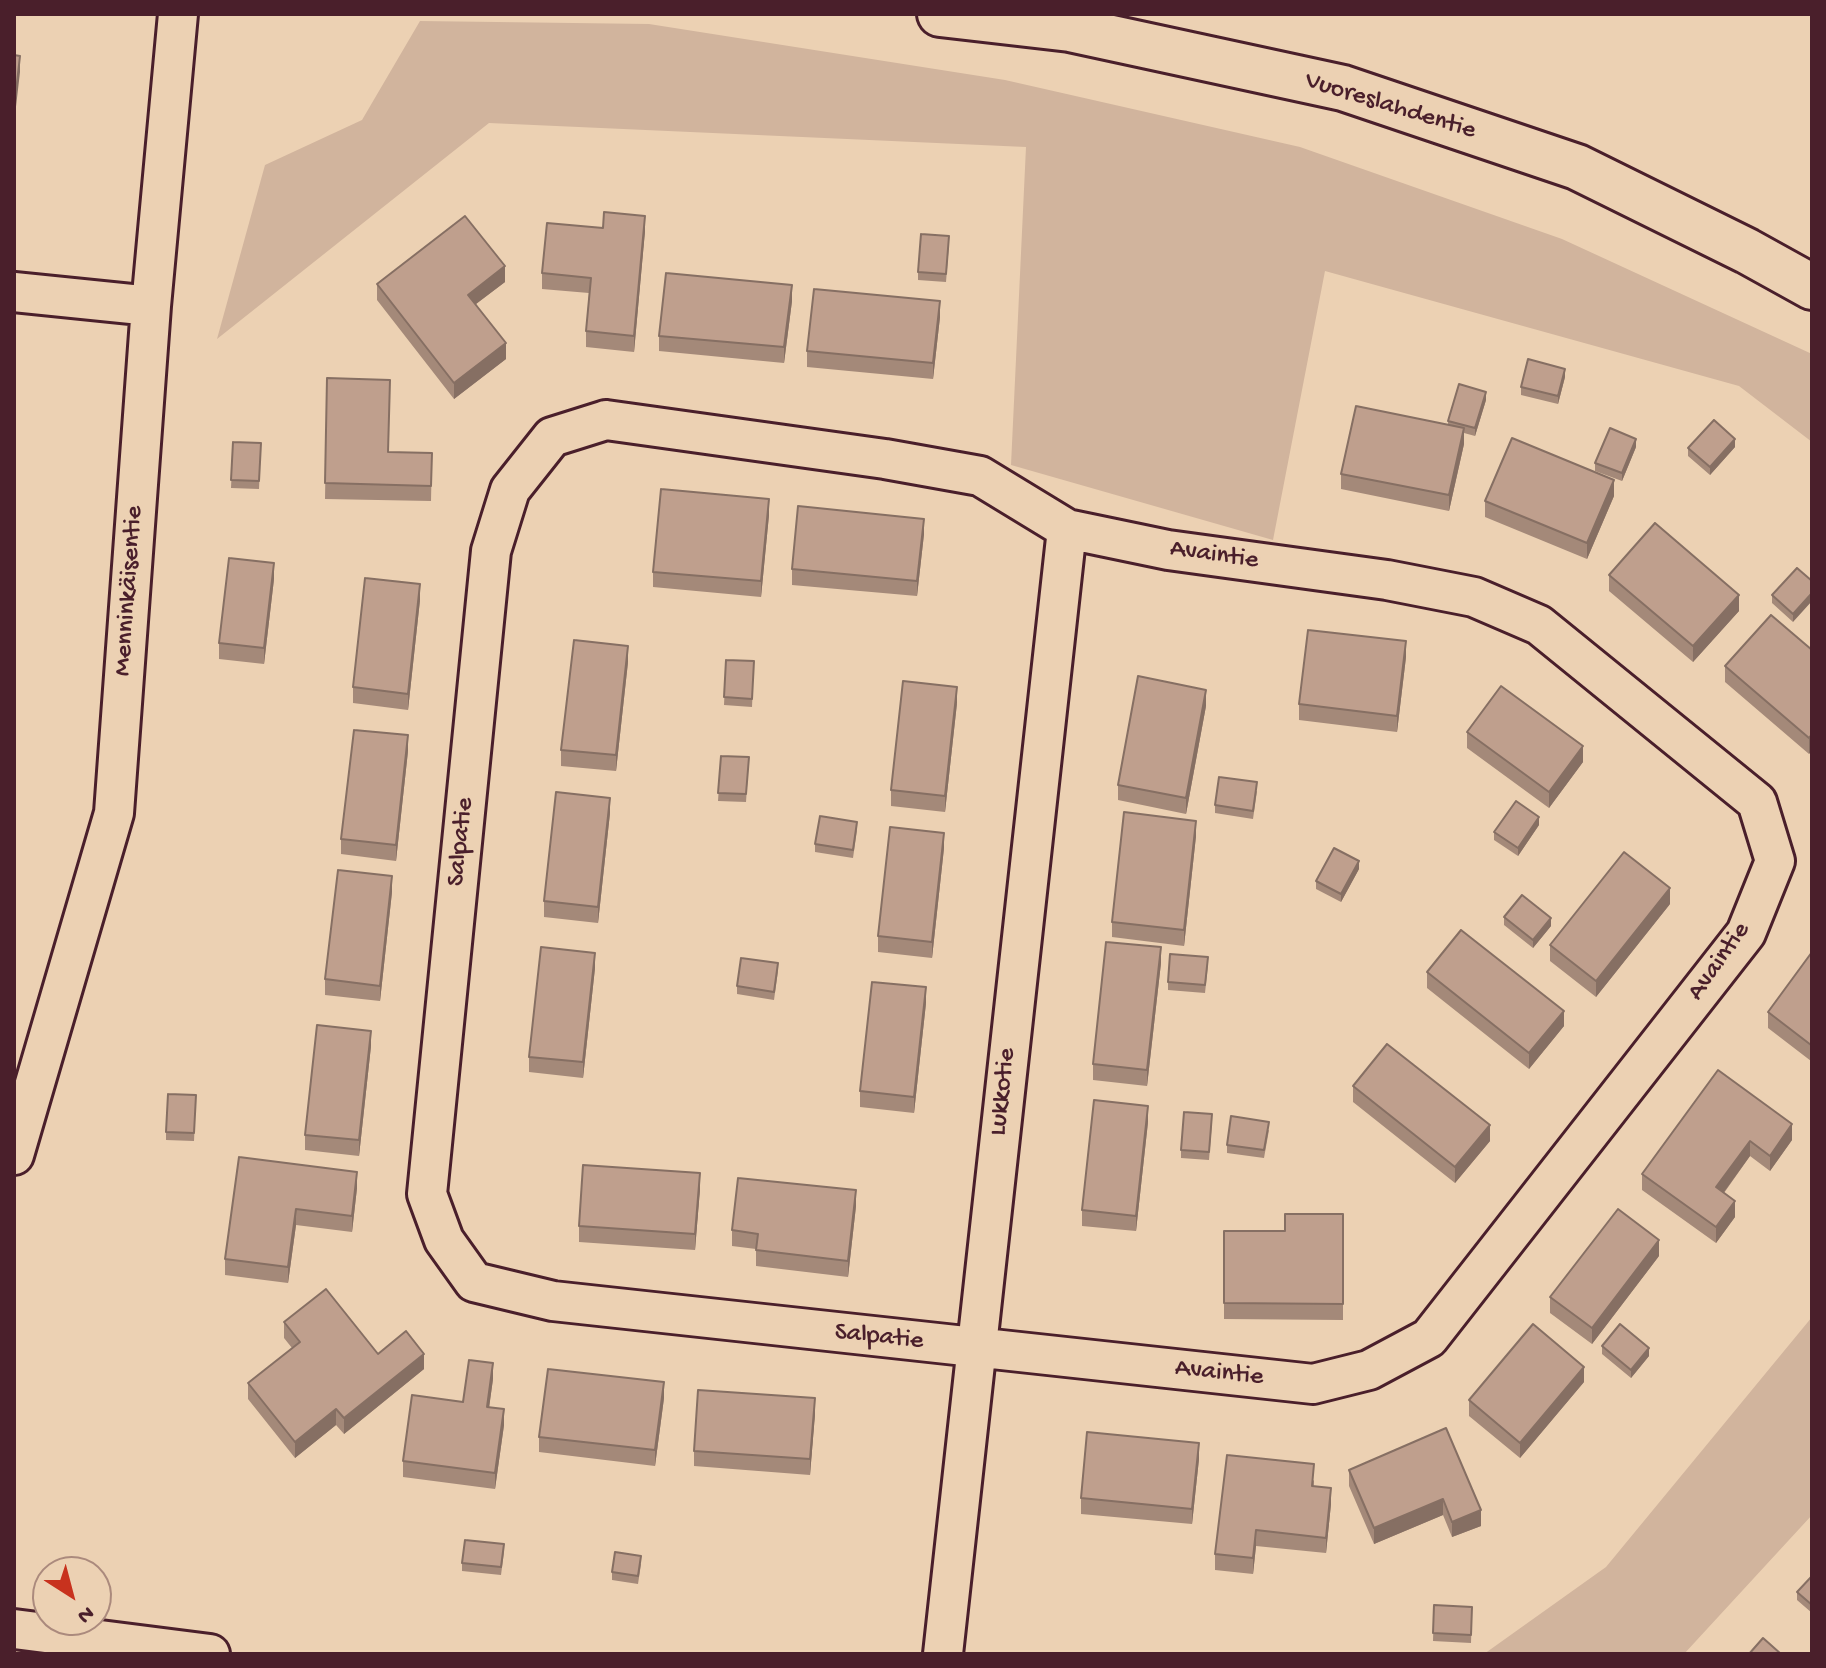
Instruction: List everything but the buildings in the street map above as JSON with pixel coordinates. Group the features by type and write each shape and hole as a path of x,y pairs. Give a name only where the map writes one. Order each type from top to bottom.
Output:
{"street":[{"name":"Menninkäisentie","path":"14,1155 114,813 151,306 178,14"},
{"name":"Vuoreslahdentie","path":"940,14 1070,29 1343,88 1577,167 1747,251 1812,287"},
{"path":"14,292 151,306"},
{"name":"Salpatie","path":"975,1349 553,1301 474,1282 444,1240 427,1194 491,551 510,490 552,437 606,420 885,459 980,476 1067,529"},
{"name":"Lukkotie","path":"943,1654 1067,529"},
{"name":"Avaintie","path":"975,1349 1313,1384 1369,1370 1429,1338 1746,933 1775,861 1757,802 1539,625 1474,597 1387,580 1168,550 1067,529"},
{"path":"14,1629 210,1654"}],"shaded area":[{"path":"420,21 649,24 1005,80 1300,147 1562,239 1812,354 1812,442 1739,386 1325,271 1273,540 1011,465 1026,147 489,123 217,339 265,165 362,120"},
{"path":"1812,1317 1812,1515 1684,1654 1484,1654 1606,1567"}]}
